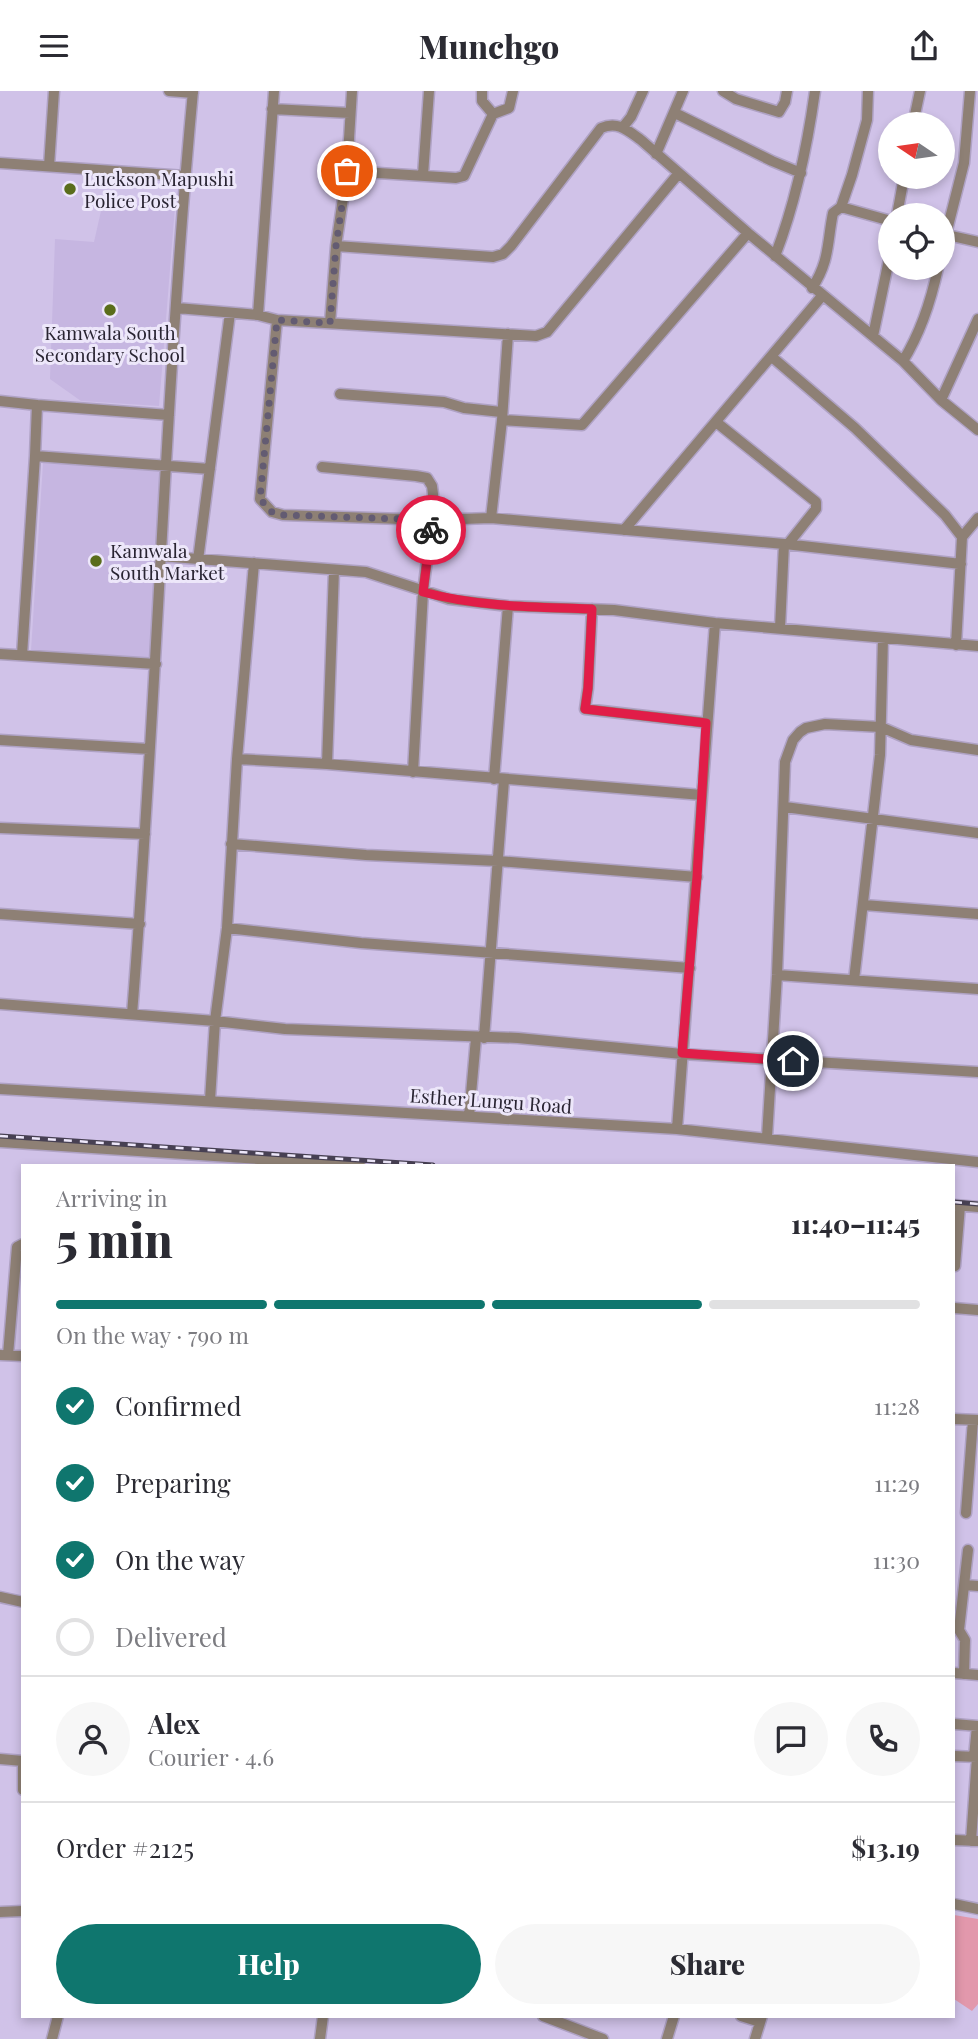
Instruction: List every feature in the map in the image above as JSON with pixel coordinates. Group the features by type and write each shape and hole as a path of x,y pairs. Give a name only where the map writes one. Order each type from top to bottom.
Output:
{"street":[{"path":"49,166 54,91"},
{"path":"132,1014 156,664 165,467 193,92 169,91"},
{"path":"258,315 274,91"},
{"path":"330,323 336,246 347,171 352,91"},
{"path":"423,175 429,91"},
{"path":"482,91 482,101 493,114"},
{"path":"347,171 464,176 493,114 509,108 513,91"},
{"path":"623,127 631,117 643,91"},
{"path":"656,154 683,91"},
{"path":"723,91 736,99 779,113 786,91"},
{"path":"775,256 801,173 815,91"},
{"path":"813,288 828,257 833,213 841,207 865,127 868,91"},
{"path":"916,112 920,91"},
{"path":"953,203 964,163 970,91"},
{"path":"272,109 350,113"},
{"path":"675,113 801,173"},
{"path":"336,246 493,257 503,254 601,128 612,123 623,127 679,173 822,296 903,361 941,400 978,430"},
{"path":"0,163 186,177"},
{"path":"177,308 258,315 277,320 536,335 547,332 679,173"},
{"path":"841,207 878,217"},
{"path":"340,394 444,402 502,416 568,426 582,425 748,233"},
{"path":"955,236 978,242"},
{"path":"873,336 885,280"},
{"path":"903,361 914,342 934,292 936,280"},
{"path":"624,530 822,296"},
{"path":"198,560 230,313"},
{"path":"941,400 978,319"},
{"path":"277,320 260,499 272,512 283,515 432,520 491,519 786,544 961,564"},
{"path":"491,519 508,334"},
{"path":"772,357 855,428 945,515 962,537"},
{"path":"0,401 169,415"},
{"path":"22,655 37,405"},
{"path":"716,422 816,502 816,509 786,544 780,628"},
{"path":"35,456 52,455 210,469"},
{"path":"322,467 427,478 432,486 432,520 423,592 413,772"},
{"path":"956,645 962,537 978,518"},
{"path":"160,556 366,572 450,600 508,606 592,609 715,623 978,646"},
{"path":"210,1100 215,1021 227,928 237,759 254,563"},
{"path":"327,764 334,570"},
{"path":"468,1116 491,952 498,861 499,779 508,606"},
{"path":"592,609 585,709 706,723"},
{"path":"677,1129 715,623"},
{"path":"854,980 880,755 883,638"},
{"path":"0,654 156,664"},
{"path":"766,1137 777,975 785,762 793,740 806,728 825,724 881,727 911,740 978,750"},
{"path":"0,740 149,748"},
{"path":"237,759 702,795"},
{"path":"785,807 978,833"},
{"path":"0,828 145,834"},
{"path":"231,844 697,877"},
{"path":"864,905 978,914"},
{"path":"0,914 140,924"},
{"path":"227,928 361,943 690,968"},
{"path":"777,975 978,989"},
{"path":"0,1004 285,1029 518,1038 771,1060 978,1072"},
{"name":"Esther Lungu Road","path":"0,1089 677,1129 978,1162"},
{"path":"0,1142 325,1164"},
{"path":"955,1266 957,1205 978,1207"},
{"path":"4,1355 18,1294 17,1247 21,1245"},
{"path":"955,1308 978,1310"},
{"path":"955,1419 975,1420 973,1483 966,1513"},
{"path":"968,1550 959,1630 965,1640 959,1673 978,1675"},
{"path":"955,1578 978,1586"},
{"path":"0,1597 21,1602"},
{"path":"955,1724 978,1726 975,1841 955,1840"},
{"path":"955,1756 976,1757"},
{"path":"0,1759 21,1763"},
{"path":"955,1904 978,1909"},
{"path":"0,1912 21,1911"},
{"path":"52,2039 57,2018"},
{"path":"320,2039 323,2018"},
{"path":"548,2018 603,2039"},
{"path":"667,2039 673,2018"},
{"path":"755,2039 761,2019"}],"shaded area":[{"name":"Kamwala South Secondary School","path":"103,202 175,207 159,406 81,401 50,379 55,239 94,242"},
{"name":"Kamwala South Market","path":"43,463 161,470 150,658 31,651"},
{"path":"955,1915 978,1919 978,2004 972,2011 955,2000"}],"railway":[{"path":"0,1136 418,1164"},
{"path":"955,1202 978,1204"}],"way so far":[{"path":"347,171 336,246 330,323 277,320 260,499 272,512 283,515 432,520 431,530"}],"place":[{"name":"Luckson Mapushi Police Post","path":"70,189"},
{"name":"Kamwala South Secondary School","path":"110,310"},
{"name":"Kamwala South Market","path":"96,561"}],"route":[{"path":"431,530 423,592 450,600 508,606 592,609 585,709 706,723 697,877 682,1053 793,1061"}]}
